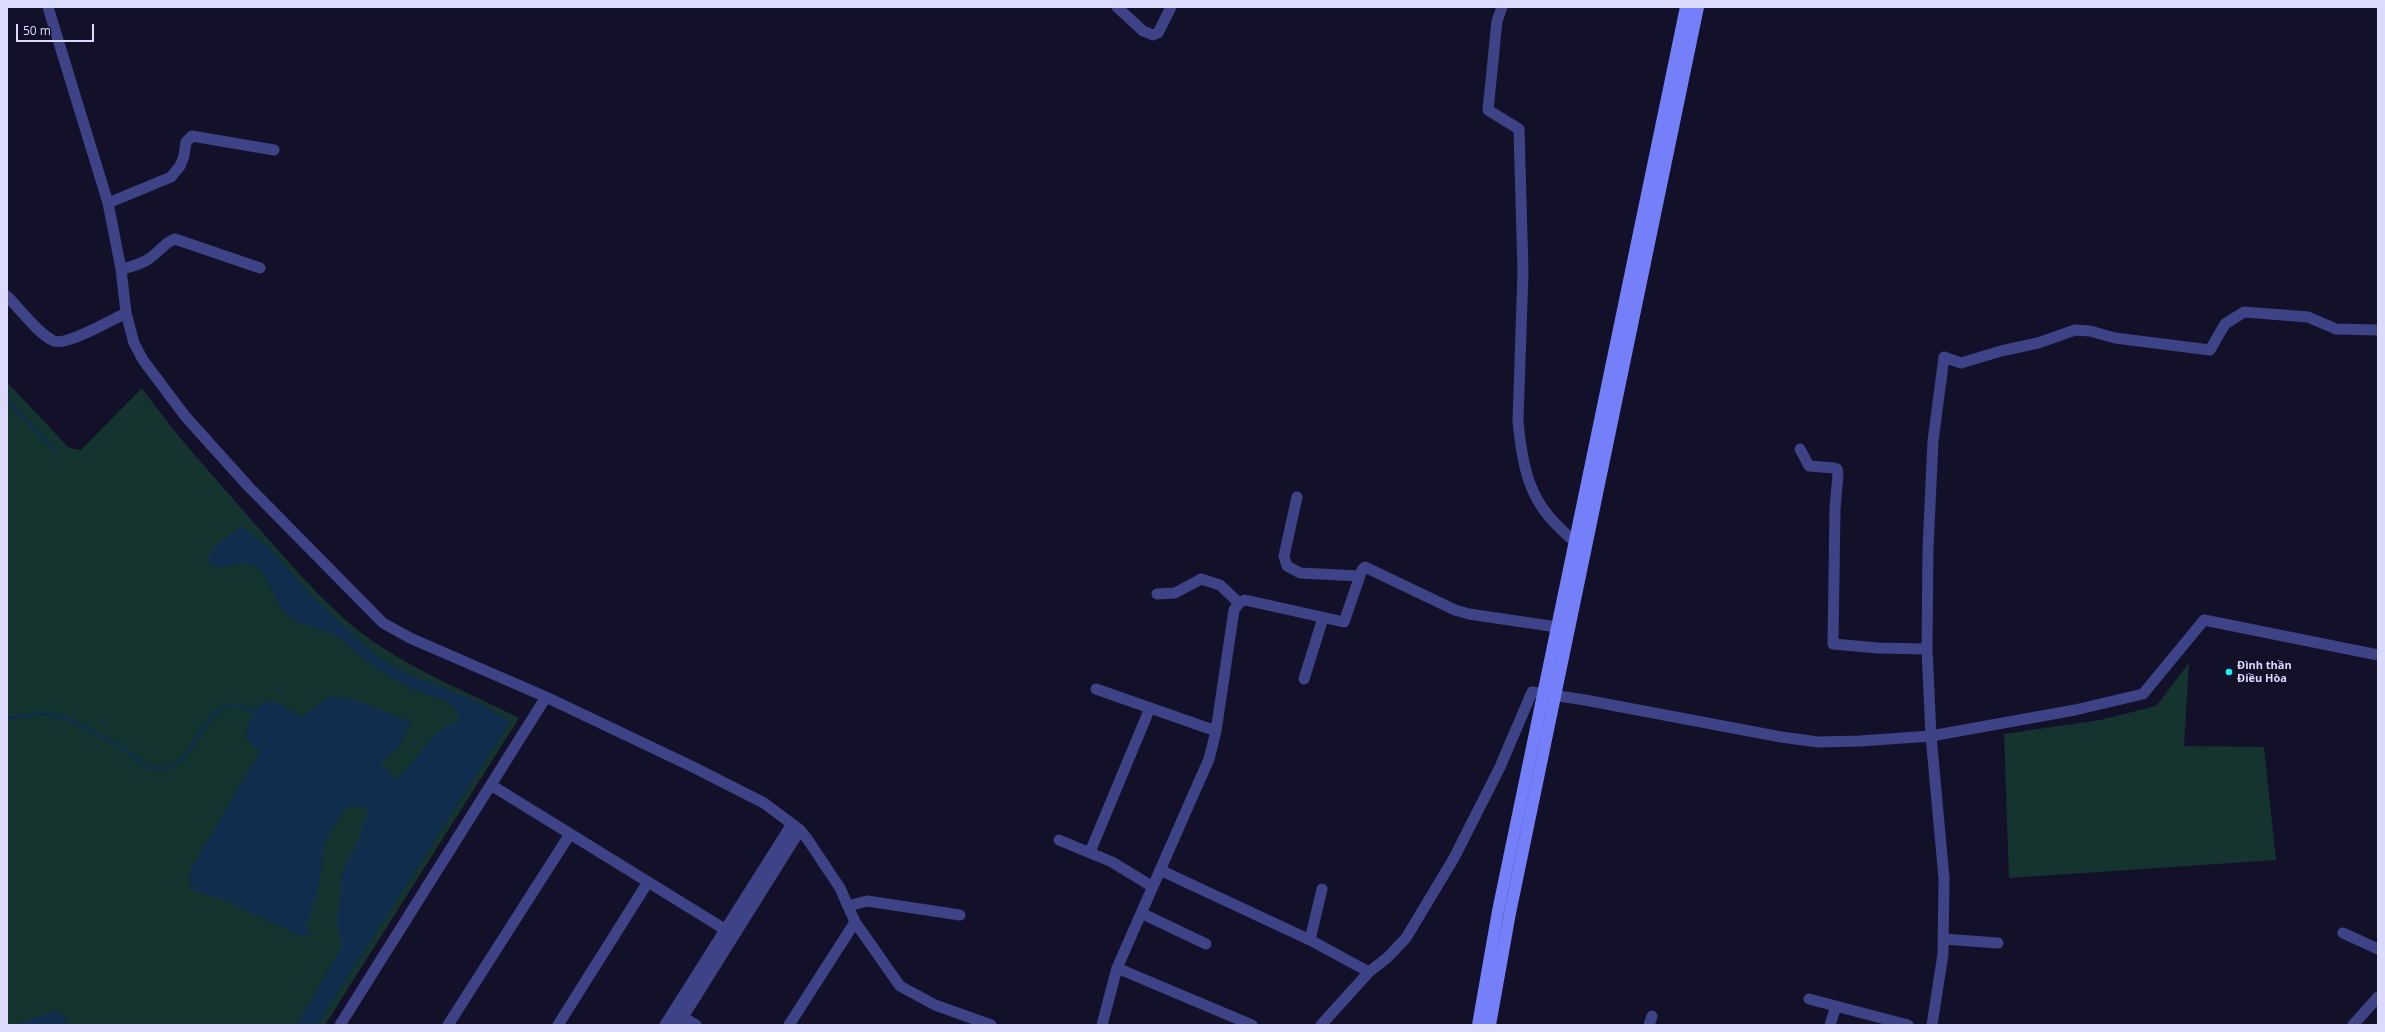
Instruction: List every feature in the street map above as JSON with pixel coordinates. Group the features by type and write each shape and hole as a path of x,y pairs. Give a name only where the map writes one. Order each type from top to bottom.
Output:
{"main road":[{"path":"1478,1025 1498,911 1549,695 1570,624 1581,544 1686,7"},
{"path":"1490,1025 1549,695 1558,627 1581,544 1698,7"}],"street":[{"path":"48,7 108,203 121,269 126,313 134,343 143,360 185,416 248,486 334,575 383,623 410,638 546,697 691,766 764,803 796,827 826,866 855,922 900,986 935,1005 990,1025"},
{"path":"1118,7 1143,31 1153,35 1158,33 1171,7"},
{"path":"1502,7 1497,21 1488,110 1519,129 1523,272 1518,421 1520,438 1528,479 1535,499 1542,510 1581,544"},
{"path":"108,203 171,177 180,166 184,156 186,142 192,136 274,150"},
{"path":"121,269 136,266 150,258 170,240 175,239 260,268"},
{"path":"7,296 45,335 55,341 62,342 126,313"},
{"path":"1932,1025 1943,939 1944,878 1931,736 1927,649 1933,441 1944,357 1961,363 2001,351 2038,343 2075,330 2090,331 2115,338 2210,350 2225,324 2244,312 2308,317 2336,329 2378,330"},
{"path":"1800,449 1809,466 1834,468 1837,469 1838,474 1835,509 1834,644 1878,648 1927,649"},
{"path":"1297,497 1284,556 1287,566 1300,573 1360,576"},
{"path":"1102,1025 1117,968 1203,774 1216,731 1234,610 1239,603 1245,600 1344,622 1360,576 1365,567 1455,610 1469,614 1558,627 1570,624"},
{"path":"1157,594 1175,593 1201,579 1220,585 1239,603"},
{"path":"1304,679 1323,618"},
{"path":"1321,1025 1369,972 1388,957 1406,938 1454,858 1500,767 1532,692 1744,731 1818,742 1860,741 1931,736 2076,710 2143,694 2204,620 2378,656"},
{"path":"1096,689 1216,731"},
{"path":"342,1024 546,697"},
{"path":"1090,852 1150,708"},
{"path":"491,785 730,932"},
{"path":"665,1025 730,932 796,827"},
{"path":"448,1025 570,834"},
{"path":"1059,840 1112,862 1153,887"},
{"path":"1160,870 1310,940 1369,972"},
{"path":"558,1025 648,882"},
{"path":"1310,940 1322,889"},
{"path":"848,906 867,902 877,902 960,915"},
{"path":"1141,913 1206,944"},
{"path":"789,1025 855,922"},
{"path":"696,1025 680,1021 730,932"},
{"path":"2343,934 2378,949"},
{"path":"1943,939 1998,944"},
{"path":"1117,968 1252,1025"},
{"path":"2353,1025 2378,997"},
{"path":"1809,999 1908,1025"},
{"path":"1830,1025 1836,1006"}],"green space":[{"path":"7,382 69,448 81,450 142,388 182,440 211,474 297,571 341,616 374,642 409,664 519,718 325,1025 7,1025"},
{"path":"2189,663 2184,746 2264,747 2276,860 2009,878 2004,734 2100,720 2156,706"}],"water":[{"path":"241,526 268,547 318,602 377,657 403,672 480,703 510,722 317,1025 297,1025 342,946 337,922 342,874 359,838 369,808 347,805 324,843 319,886 306,928 311,934 303,937 222,899 192,890 190,878 193,865 260,752 246,738 251,719 257,708 267,702 274,701 302,717 330,696 355,700 411,722 398,747 380,763 396,779 412,763 430,740 448,726 460,721 453,707 441,699 411,688 380,670 336,636 294,620 279,604 264,575 253,565 243,563 221,566 209,565 209,558 215,547"},
{"path":"56,1010 64,1017 66,1025 17,1025"}],"waterway":[{"path":"7,400 55,451"},
{"path":"7,718 39,714 58,716 90,730 120,747 145,765 157,769 163,769 176,764 186,754 213,716 224,708 237,705 255,711"}],"place":[{"name":"Đình thần Điều Hòa","path":"2229,672"}]}
